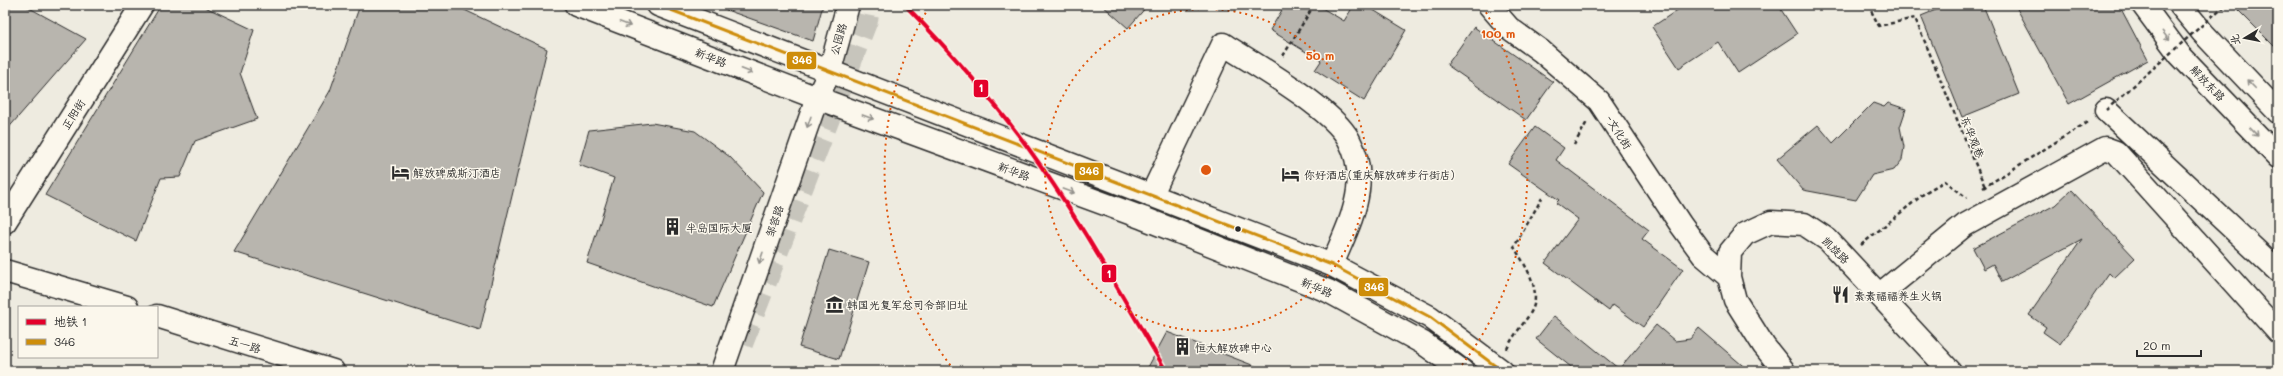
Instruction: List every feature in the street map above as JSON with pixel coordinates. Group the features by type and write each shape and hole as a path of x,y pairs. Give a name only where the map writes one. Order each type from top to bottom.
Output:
{"street":[{"name":"新华路","path":"576,5 817,98 1143,218 1328,291 1424,343 1462,371"},
{"path":"658,5 829,73 1332,265 1430,317 1502,371"},
{"name":"公园路","path":"829,73 848,5"},
{"name":"-文化街","path":"1489,5 1509,28 1541,51 1599,101 1681,225 1703,255 1729,277"},
{"name":"解放东路","path":"2143,5 2180,55 2278,157"},
{"path":"2180,5 2203,33 2278,112"},
{"name":"正阳街","path":"5,222 138,6"},
{"path":"1151,196 1224,44 1271,75 1335,122 1349,139 1357,161 1358,190 1353,212 1332,265"},
{"name":"邹容路","path":"722,371 817,98 829,73"},
{"path":"2099,115 2278,270"},
{"path":"1879,295 1965,225 2105,148 2116,152 2278,332"},
{"name":"凯旋路","path":"1784,371 1764,346 1735,300 1729,277 1730,252 1745,234 1771,222 1804,224 1828,240 1950,371"},
{"path":"5,271 124,306"},
{"name":"五一路","path":"158,316 333,371"}],"path":[{"path":"1271,75 1314,5"},
{"name":"东华观巷","path":"1868,5 1878,26 1916,18 1985,187"},
{"path":"1979,191 2099,115 2225,5"},
{"path":"1845,258 1926,192 1945,181 1966,198 1972,195"},
{"path":"1513,337 1532,311 1536,290 1514,246 1542,198"}],"building":[{"path":"5,5 24,5 86,39 5,132"},
{"path":"161,5 201,5 254,30 240,73 257,119 195,141 180,177 161,178 136,241 45,195"},
{"name":"解放碑威斯汀酒店","path":"360,5 454,5 547,49 480,330 234,252 330,91"},
{"path":"718,5 823,5 813,41 718,7"},
{"path":"1102,5 1148,5 1128,28"},
{"path":"1285,5 1317,5 1344,21 1354,5 1365,5 1406,30 1364,101 1315,70 1321,61 1270,30"},
{"path":"1685,5 1778,5 1797,34 1738,73 1718,42 1679,68 1652,27"},
{"path":"1948,5 1983,5 2019,94 1962,117 1921,16"},
{"path":"2015,5 2119,5 2148,60 2069,104"},
{"path":"2233,5 2270,5 2278,13 2278,50"},
{"path":"1474,27 1553,82 1526,120 1447,65"},
{"path":"1873,103 1884,107 1888,103 1906,109 1900,127 1904,147 1902,160 1894,170 1872,175 1856,200 1803,190 1777,159 1818,125 1833,143"},
{"name":"半岛国际大厦","path":"652,123 695,131 730,157 763,192 713,307 587,263 614,178 579,165 589,130"},
{"path":"1535,127 1564,148 1556,160 1649,230 1642,239 1683,269 1643,327 1613,305 1609,311 1545,263 1578,219 1556,203 1559,200 1508,164"},
{"path":"2071,190 2135,258 2114,278 2109,273 2060,344 2043,332 2046,327 2029,315 2082,239 2002,282 1993,264 1984,269 1973,248 2055,205"},
{"name":"韩国光复军总司令部旧址","path":"829,250 869,262 839,359 799,347"},
{"path":"1554,316 1619,369 1656,325 1675,341 1690,339 1699,328 1749,371 1576,371 1536,339"},
{"name":"恒大解放碑中心","path":"1167,332 1265,370 1146,371"}],"tunnel":[{"path":"742,344 867,20 870,5"}],"metro line":[{"name":"1","path":"905,5 968,73 998,108 1026,145 1081,228 1166,371"}],"transit line":[{"name":"346","path":"658,5 1332,265 1430,317 1502,371"}],"place":[{"name":"解放碑威斯汀酒店","path":"400,172"},
{"name":"你好酒店(重庆解放碑步行街店)","path":"1291,174"},
{"name":"半岛国际大厦","path":"673,227"},
{"name":"素素福福养生火锅","path":"1841,295"},
{"name":"韩国光复军总司令部旧址","path":"834,304"},
{"name":"恒大解放碑中心","path":"1182,347"}]}
